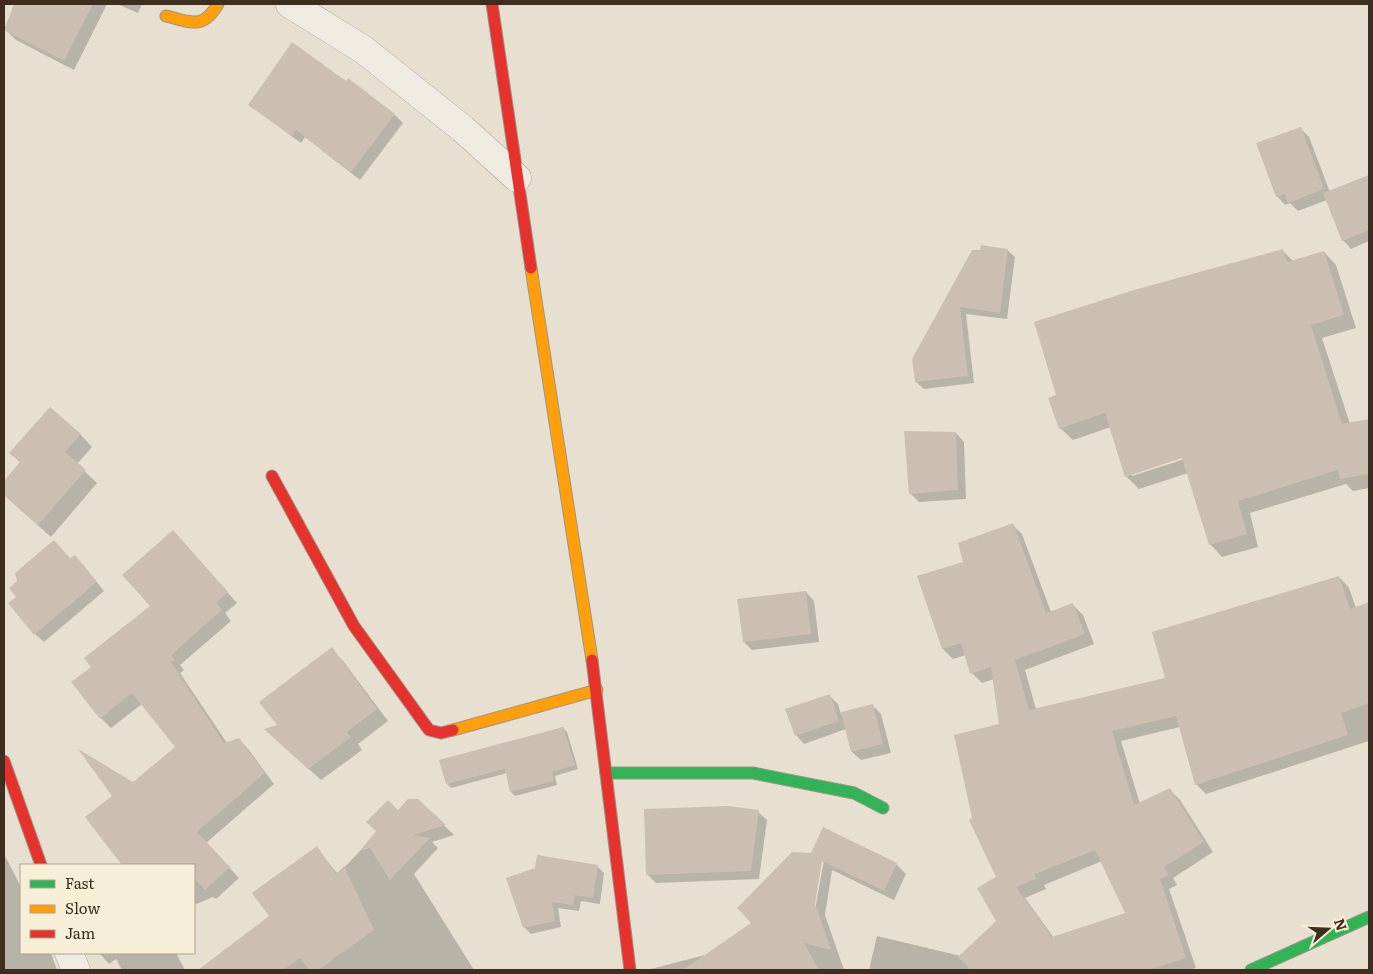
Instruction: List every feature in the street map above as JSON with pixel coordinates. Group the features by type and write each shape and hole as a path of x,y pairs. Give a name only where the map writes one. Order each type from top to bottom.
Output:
{"street":[{"path":"166,16 202,23 211,18 218,4"},
{"path":"290,4 364,50 463,128 517,178"},
{"path":"492,4 517,178 597,690 630,970"},
{"path":"272,476 354,626 428,730 441,732 597,690"},
{"path":"4,761 21,804 41,864"},
{"path":"606,773 753,773 854,793 883,808"},
{"path":"1251,970 1369,917"},
{"path":"69,954 76,970"}],"building":[{"path":"14,4 93,4 64,61 4,30"},
{"path":"292,42 346,81 348,78 395,114 351,172 296,130 292,136 248,105"},
{"path":"1301,127 1324,189 1288,203 1285,194 1276,197 1256,143"},
{"path":"1369,175 1369,230 1342,241 1323,193"},
{"path":"981,245 1008,249 1000,313 960,307 968,376 915,382 912,359 972,250 980,250"},
{"path":"1283,249 1287,262 1324,251 1344,315 1311,325 1342,424 1369,419 1369,474 1340,479 1338,470 1238,501 1247,534 1209,545 1182,458 1125,477 1105,413 1059,429 1048,398 1056,395 1034,322 1134,290"},
{"path":"50,407 81,434 65,452 86,470 38,525 4,495 4,481 20,462 9,453"},
{"path":"904,431 956,432 958,490 909,494"},
{"path":"1013,523 1046,613 1073,603 1085,634 1015,660 1029,710 1165,678 1152,632 1339,576 1350,609 1369,602 1369,703 1341,713 1348,735 1195,785 1176,716 1112,731 1134,805 1170,788 1204,842 1164,867 1168,875 1160,879 1186,958 1149,970 971,970 958,957 996,921 977,888 996,877 969,820 972,818 954,735 999,724 991,667 970,674 961,643 942,649 917,576 963,562 958,543","holes":["1095,850 1125,913 1052,937 1016,887 1036,879 1035,874"]},
{"path":"173,530 228,592 216,603 222,610 171,655 175,660 171,662 224,743 239,738 265,773 197,832 230,867 205,890 195,879 195,864 121,864 85,817 112,796 78,749 133,782 175,747 132,693 100,719 71,682 91,667 84,658 150,606 122,575"},
{"path":"54,540 70,558 75,555 97,582 34,635 8,603 16,597 9,588 17,581 15,573"},
{"path":"806,591 811,634 743,642 737,599"},
{"path":"332,647 377,709 347,732 351,737 308,769 264,729 277,725 259,702"},
{"path":"830,694 839,721 795,736 785,709"},
{"path":"873,704 883,744 851,752 841,712"},
{"path":"563,727 575,765 552,772 554,781 510,792 505,769 446,784 439,760"},
{"path":"408,799 418,799 446,825 413,835 430,838 390,880 370,848 360,851 376,831 366,822 388,800 398,810"},
{"path":"729,806 759,810 751,871 646,875 644,809"},
{"path":"823,827 897,863 884,891 822,861 815,904 831,950 804,943 819,970 683,970 751,923 737,908 792,852 811,853"},
{"path":"317,846 336,874 344,866 374,930 318,970 309,970 300,958 283,970 198,970 269,916 252,893"},
{"path":"537,855 598,865 593,898 575,895 573,905 552,902 555,921 523,928 506,878 535,868"}],"traffic: fast":[{"path":"606,773 753,773 854,793 883,808"},
{"path":"1251,970 1369,917"}],"traffic: slow":[{"path":"166,16 189,22 202,21 207,18 218,4"},
{"path":"531,268 592,660"},
{"path":"453,730 597,690"}],"traffic: jam":[{"path":"492,4 531,268"},
{"path":"272,476 354,626 429,730 441,733 453,730"},
{"path":"592,660 630,970"},
{"path":"4,761 41,864"}]}
